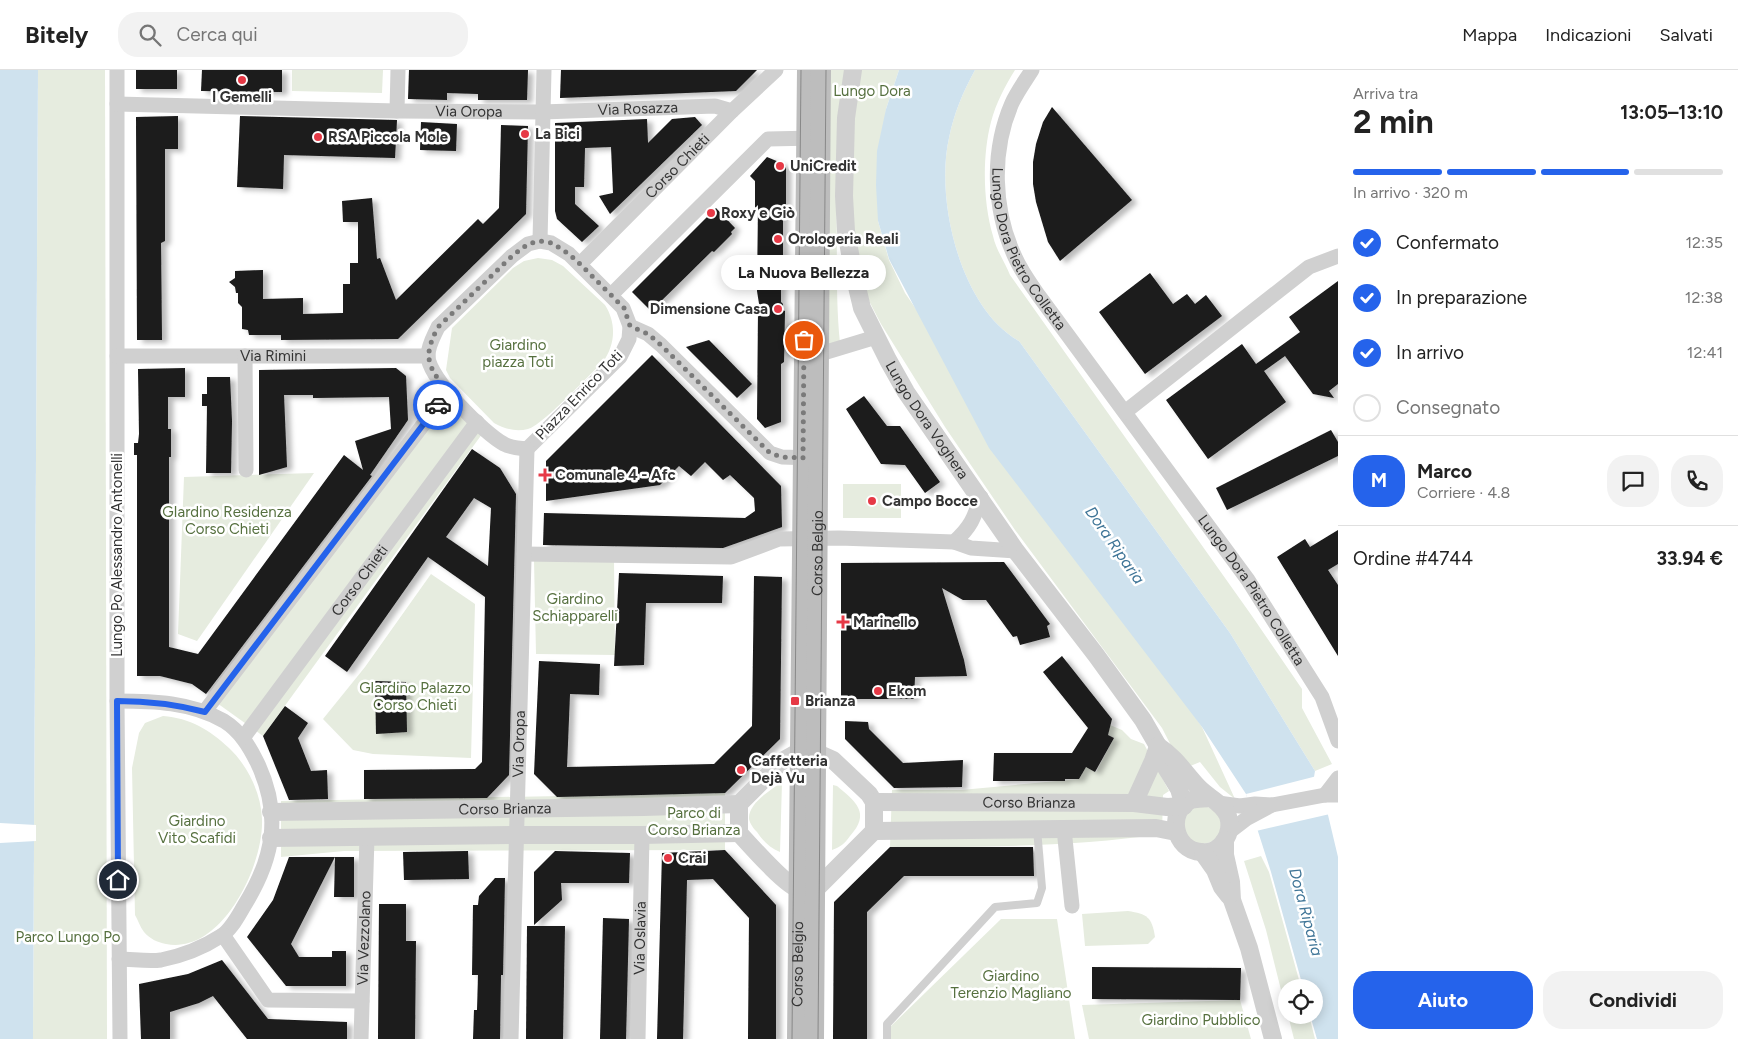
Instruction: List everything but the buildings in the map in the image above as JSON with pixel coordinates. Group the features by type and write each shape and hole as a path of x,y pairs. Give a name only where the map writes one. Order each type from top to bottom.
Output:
{"main road":[{"name":"Corso Belgio","path":"807,70 814,138"},
{"name":"Corso Belgio","path":"814,1039 807,890 810,458 814,138 821,70"},
{"name":"Corso Belgio","path":"797,1039 807,890"}],"street":[{"name":"Lungo Po Alessandro Antonelli","path":"117,70 117,701 120,1039"},
{"path":"397,111 398,70"},
{"path":"540,241 544,70"},
{"name":"Corso Chieti","path":"580,264 776,70"},
{"name":"Lungo Dora Voghera","path":"853,70 846,118 844,172 846,231 862,308 906,392 1016,550 1143,720 1158,746 1162,761 1179,788 1184,806"},
{"name":"Lungo Dora Pietro Colletta","path":"1032,70 1012,103 1000,143 998,198 1015,257 1024,274 1248,580 1291,645 1322,697 1338,741"},
{"name":"Via Oropa","path":"117,104 397,111 542,112"},
{"name":"Via Rosazza","path":"542,112 715,106 732,112"},
{"path":"611,295 768,139 814,138"},
{"path":"428,356 431,341 438,327 512,256 528,244 540,241 552,243 569,254 624,308 630,326 648,334 661,345 770,453 782,457 810,458"},
{"path":"1125,412 1309,267 1338,256"},
{"name":"Piazza Enrico Toti","path":"428,356 431,369 448,392 477,422 504,444 515,448 527,448 620,357 629,339 630,326"},
{"path":"812,357 876,337"},
{"name":"Via Rimini","path":"117,356 428,356"},
{"path":"245,356 246,470"},
{"path":"205,712 448,392"},
{"name":"Corso Chieti","path":"243,738 477,422"},
{"name":"Via Oropa","path":"511,1039 527,448"},
{"path":"954,542 970,527 980,497"},
{"name":"Corso Belgio","path":"524,554 731,557 780,538 810,538"},
{"path":"810,538 954,542 971,548 1016,550"},
{"name":"Lungo Dora Pietro Colletta","path":"1322,697 1338,712"},
{"path":"117,701 173,704 205,712 226,722 243,738 262,773 270,798 273,825 268,854 254,890 238,916 223,935 193,951 160,960 119,959"},
{"path":"1134,803 1158,746"},
{"name":"Lungo Dora Voghera","path":"1158,746 1172,756 1198,788 1228,815 1229,824 1225,855 1231,882 1232,900 1249,948 1273,1039"},
{"path":"808,752 833,760 869,794 874,802 874,831 807,890 780,875 739,833 739,804 782,761 808,752"},
{"path":"1203,853 1219,847 1234,827 1251,811 1272,805 1332,795 1338,778"},
{"path":"1176,832 1175,822 1178,813 1192,800 1214,801 1240,806 1251,811"},
{"name":"Corso Brianza","path":"874,802 1134,803 1167,808 1184,806"},
{"name":"Corso Brianza","path":"271,812 739,804"},
{"name":"Corso Brianza","path":"874,831 1156,828 1176,832"},
{"path":"1064,829 1072,906"},
{"name":"Lungo Dora Voghera","path":"1176,832 1186,847 1203,853 1215,870 1222,887 1232,900"},
{"name":"Corso Brianza","path":"271,838 516,835 642,836 739,833"},
{"name":"Via Oslavia","path":"638,1039 642,836"},
{"name":"Via Vezzolano","path":"361,1039 367,837"},
{"path":"223,935 268,1000 362,1001"}],"lane":[{"path":"887,1039 887,1024 995,907 1037,903 1042,888 1037,829"}],"green space":[{"name":"Parco Lungo Po","path":"38,70 105,70 107,1039 33,1039"},
{"path":"292,70 383,70 382,93 292,91"},
{"name":"Lungo Dora","path":"826,70 899,70 886,109 878,221 889,260 905,293 1202,727 1235,799 1220,787 1200,762 1183,769 1162,728 1015,530 945,427 881,324 853,270 836,198 840,343 824,345"},
{"path":"975,70 1015,70 1001,95 993,115 988,135 985,164 987,209 994,241 1010,275 1302,689 1302,708 1332,764 1315,771 1230,633 1019,341 998,325 981,304 967,278 949,220 946,163 953,120"},
{"name":"Giardino piazza Toti","path":"538,258 552,260 563,266 605,305 613,327 612,342 603,362 544,419 528,429 510,429 494,423 450,378 446,370 452,328 513,268 524,261"},
{"path":"448,392 485,430 263,736 210,698"},
{"name":"GIardino Residenza Corso Chieti","path":"314,473 197,641 178,634 184,477"},
{"name":"Campo Bocce","path":"843,484 901,484 901,518 843,518"},
{"name":"Giardino Schiapparelli","path":"534,560 614,561 615,655 536,654"},
{"name":"GIardino Palazzo Corso Chieti","path":"431,574 475,604 471,758 373,754 353,750 323,719 365,667"},
{"name":"Giardino Vito Scafidi","path":"163,716 191,722 207,730 229,748 248,772 256,790 261,809 261,838 256,859 236,903 222,921 205,936 186,944 166,944 154,940 144,932 135,915 132,768 139,733 145,723"},
{"path":"1110,725 1122,730 1131,739 1144,744 1169,791 1163,795 1162,834 1060,844 890,847 892,790 961,790 1079,779 1086,767 1096,772 1114,738 1108,735"},
{"path":"782,782 780,852 764,841 749,819 756,802"},
{"path":"833,785 850,797 860,814 856,828 844,843 832,850"},
{"name":"Parco di Corso Brianza","path":"725,793 725,850 344,851 281,857 281,801"},
{"path":"1202,806 1215,812 1221,825 1215,838 1202,844 1189,838 1183,825 1189,812"},
{"path":"1261,856 1269,872 1299,979 1278,979 1266,930 1244,861"},
{"path":"1128,911 1144,915 1150,921 1155,937 1148,944 1085,946 1082,914"},
{"name":"Giardino Terenzio Magliano","path":"1001,919 1057,919 1075,1039 889,1039 889,1028"},
{"name":"Giardino Pubblico","path":"1240,1000 1251,1039 1089,1039 1082,1005"},
{"path":"1290,1024 1311,1024 1315,1039 1294,1039"}],"water":[{"path":"0,70 38,70 33,1039 0,1039"},
{"name":"Dora Riparia","path":"899,70 975,70 953,120 946,163 949,220 967,278 981,304 998,325 1019,341 1230,633 1315,771 1314,777 1328,815 1338,857 1338,1039 1317,1039 1313,1024 1323,1024 1323,979 1301,979 1271,872 1246,794 1202,727 989,448 889,259 878,221 876,185 877,151 886,109"}],"pier":[{"path":"1317,776 1330,814 1256,831 1246,794"},
{"path":"0,823 36,825 36,841 0,843"}],"tram line":[{"path":"792,1039 801,70"},
{"path":"818,1039 826,70"}],"way so far":[{"path":"438,405 448,392 431,369 428,356 431,341 438,327 512,256 528,244 540,241 552,243 569,254 624,308 630,326 648,334 661,345 770,453 782,457 803,458 804,340"}],"place":[{"name":"I Gemelli","path":"242,80"},
{"name":"La Bici","path":"525,134"},
{"name":"RSA Piccola Mole","path":"318,137"},
{"name":"UniCredit","path":"780,166"},
{"name":"Roxy e Giò","path":"711,213"},
{"name":"Orologeria Reali","path":"778,239"},
{"name":"Dimensione Casa","path":"778,309"},
{"name":"La Nuova Bellezza","path":"804,340"},
{"name":"Comunale 4 - Afc","path":"545,475"},
{"name":"Campo Bocce","path":"872,501"},
{"name":"Marinello","path":"843,622"},
{"name":"Ekom","path":"878,691"},
{"name":"Brianza","path":"795,701"},
{"name":"Caffetteria Dejà Vu","path":"741,770"},
{"name":"Crai","path":"668,858"}],"route":[{"path":"118,880 117,701 173,704 205,712 438,405"}]}
